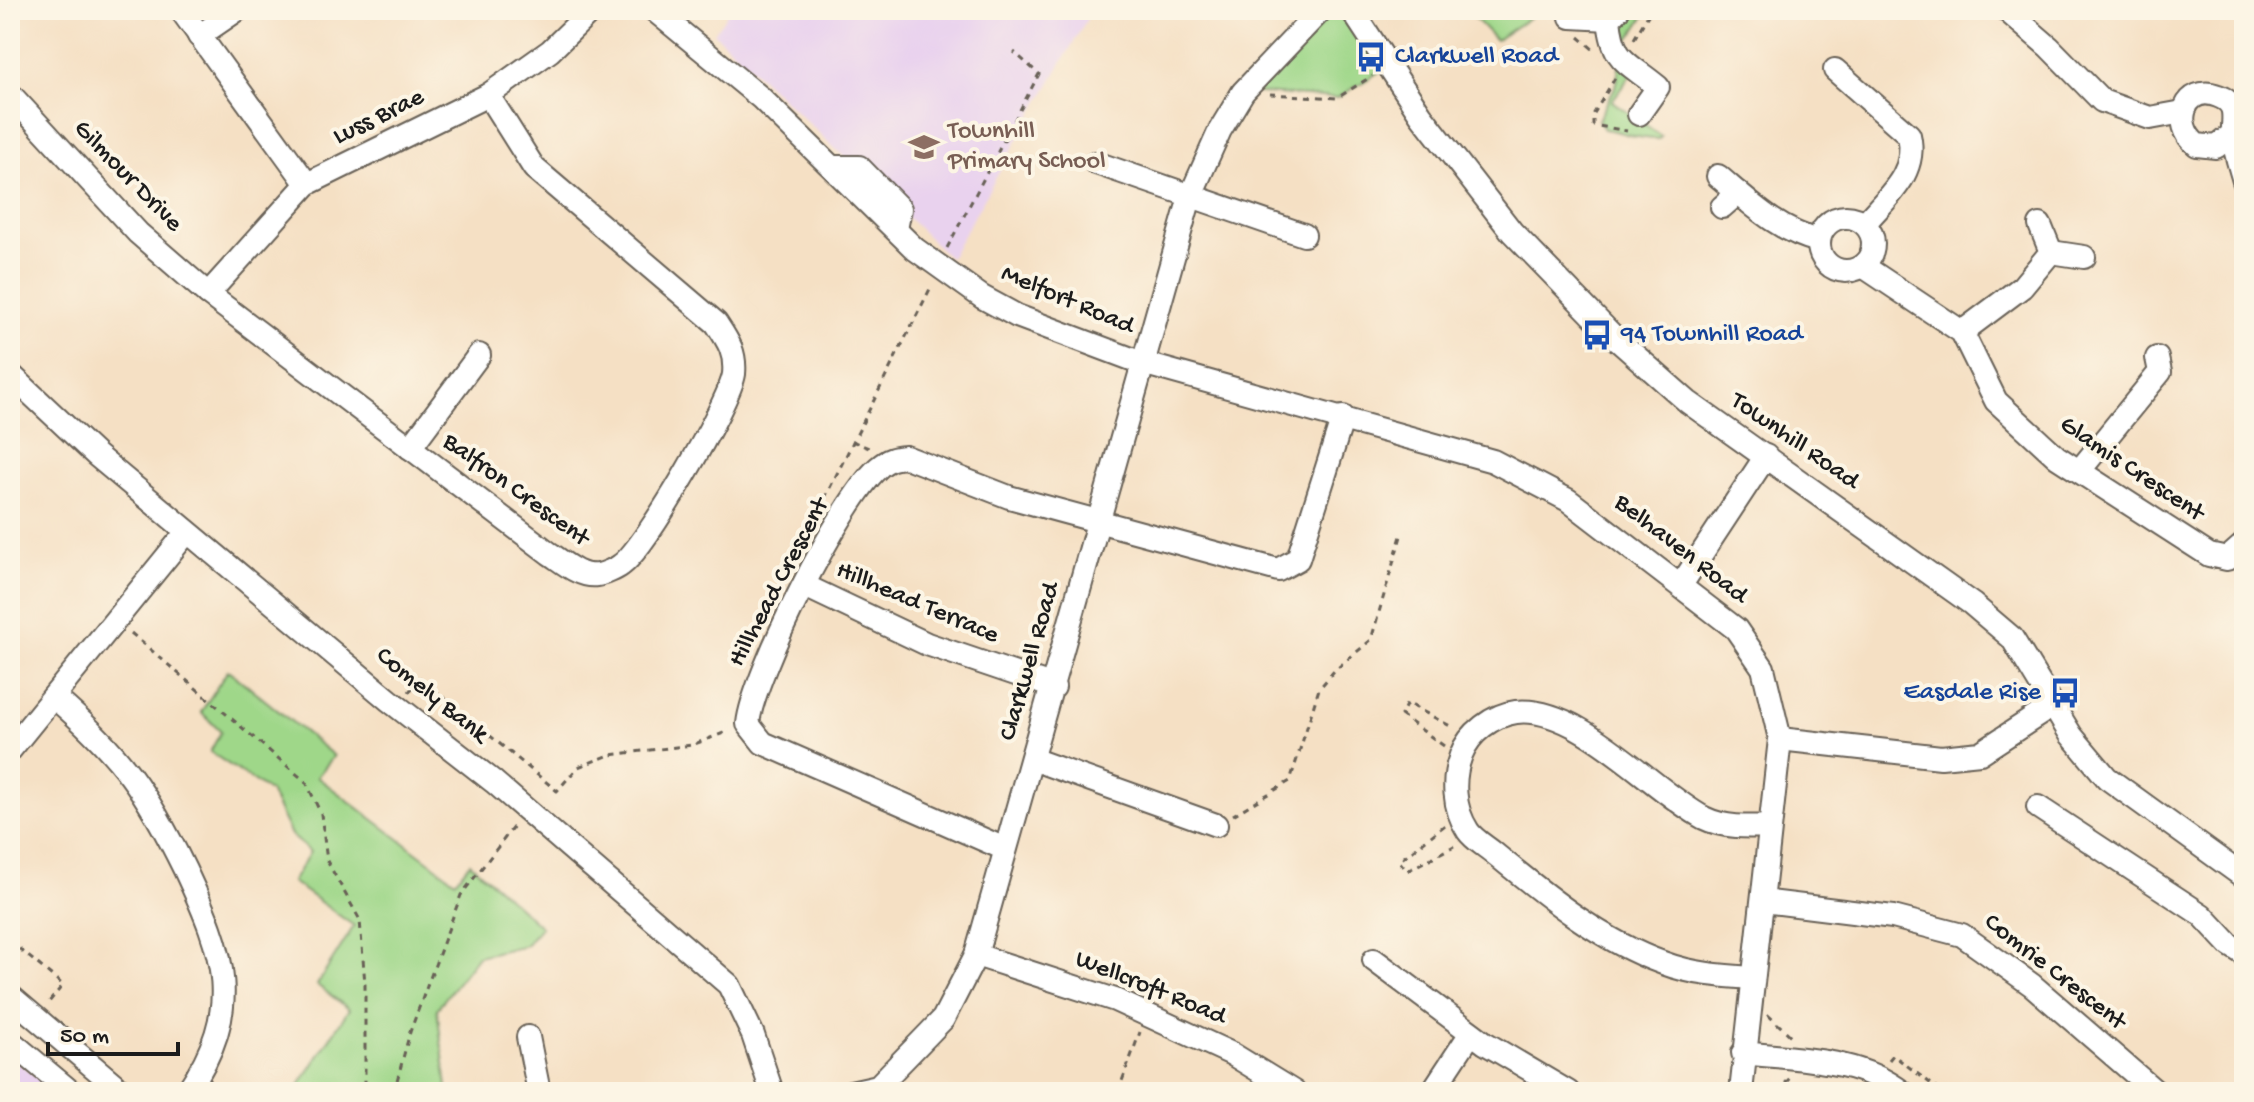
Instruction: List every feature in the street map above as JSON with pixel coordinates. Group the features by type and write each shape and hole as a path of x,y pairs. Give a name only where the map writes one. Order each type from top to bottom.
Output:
{"street":[{"path":"181,10 307,184"},
{"path":"199,36 237,10"},
{"name":"Luss Brae","path":"208,294 307,184 488,95 550,51 592,10"},
{"name":"Melfort Road","path":"654,10 761,98 896,229 939,266 982,297 1017,316 1142,363"},
{"name":"Clarkwell Road","path":"851,1092 882,1089 943,1019 976,955 1190,197 1220,130 1243,92 1321,10"},
{"name":"Townhill Road","path":"1352,10 1387,67 1512,232 1613,336 1688,402 1972,604 2012,638 2052,706 2107,778 2244,877"},
{"path":"2006,10 2049,47 2102,101 2150,118 2183,112 2201,95 2220,96 2235,116 2232,134 2244,181"},
{"path":"1572,24 1614,14 1612,45 1621,59 1658,87 1635,123"},
{"path":"1835,70 1909,135 1912,150 1908,172 1865,223"},
{"name":"Gilmour Drive","path":"10,94 138,233 208,294"},
{"name":"Balfron Crescent","path":"208,294 576,571 598,575 623,565 656,521 724,401 734,376 733,349 716,323 534,168 488,95"},
{"path":"2183,112 2183,130 2197,145 2216,147 2232,134"},
{"path":"1096,163 1304,235"},
{"path":"1718,176 1730,200 1797,236 1819,241"},
{"path":"1838,217 1857,218 1865,223 1874,240 1873,250 1863,266 1849,271 1830,266 1820,251 1823,229 1838,217"},
{"path":"2040,225 2051,252"},
{"path":"1863,266 1962,332 2022,287 2051,252"},
{"path":"2051,252 2084,257"},
{"name":"Glamis Crescent","path":"1962,332 1996,401 2057,457 2209,555 2227,559 2244,544"},
{"path":"410,448 480,356"},
{"name":"Belhaven Road","path":"1142,363 1493,461 1568,500 1736,629 1763,668 1780,739 1741,1092"},
{"path":"2080,470 2164,369"},
{"name":"Comely Bank","path":"10,374 96,455 526,810 729,985 753,1035 772,1092"},
{"path":"1098,522 1278,570 1298,559 1343,417"},
{"path":"1681,585 1766,456"},
{"name":"Hillhead Crescent","path":"748,724 750,702 808,580 876,470 891,458 906,457 1009,497 1098,522"},
{"path":"10,750 114,618 187,532"},
{"name":"Hillhead Terrace","path":"808,580 927,644 1054,687"},
{"path":"54,697 101,737 155,808 209,920 221,971 223,1003 209,1060 187,1092"},
{"path":"1780,739 1941,757 1980,753 2052,706"},
{"path":"1751,988 1694,973 1617,943 1526,880 1473,835 1456,802 1455,771 1471,738 1488,723 1515,712 1546,713 1580,730 1706,819 1740,827 1770,826"},
{"path":"748,724 763,743 1005,849"},
{"path":"1032,759 1216,825"},
{"path":"2038,807 2202,915 2230,945 2244,954"},
{"name":"Comrie Crescent","path":"1763,901 1893,917 1962,935 2032,985 2156,1092"},
{"name":"Wellcroft Road","path":"976,955 1115,1000 1232,1054 1294,1092"},
{"path":"1374,960 1471,1033 1568,1092"},
{"path":"10,996 123,1092"},
{"path":"1432,1092 1471,1033"},
{"path":"528,1037 539,1092"},
{"path":"10,1041 71,1092"},
{"path":"1743,1053 1818,1061 1876,1075 1902,1092"}],"path":[{"path":"1635,123 1593,125 1593,115 1612,84 1621,59 1651,10"},
{"path":"1572,24 1595,51"},
{"path":"808,580 791,562 1039,74 1014,52"},
{"path":"1243,92 1337,98 1387,67"},
{"path":"1216,825 1290,781 1319,689 1334,671 1371,640 1401,536"},
{"path":"114,618 306,782 321,814 327,861 360,920 365,984 365,1092"},
{"path":"398,707 420,678 557,791 578,767 610,755 692,745 748,724"},
{"path":"1460,758 1401,715 1407,703 1471,738"},
{"path":"394,1092 410,1032 461,895 526,810"},
{"path":"1461,813 1399,861 1407,871 1473,835"},
{"path":"10,941 63,985 58,989"},
{"path":"1751,988 1818,1061"},
{"path":"1118,1092 1146,1015"},
{"path":"1893,1055 1942,1092"},
{"path":"10,1088 15,1092"}],"shaded area":[{"name":"Townhill Primary School","path":"730,10 1092,10 950,258 714,33"},
{"path":"10,1056 44,1083 34,1092 10,1092"}],"green space":[{"path":"1321,10 1352,10 1387,67 1337,98 1243,92"},
{"path":"1467,10 1541,10 1496,40"},
{"path":"1649,10 1625,45 1627,11"},
{"path":"1620,63 1632,73 1612,101 1661,136 1659,139 1604,129 1598,120 1615,87"},
{"path":"228,670 334,756 317,777 455,881 470,863 541,927 526,945 478,956 437,1009 447,1087 443,1092 295,1092 349,1009 317,985 354,926 292,882 310,852 291,835 270,792 210,752 221,732 201,712"}],"place":[{"name":"Clarkwell Road","path":"1371,57"},
{"name":"Townhill Primary School","path":"924,147"},
{"name":"94 Townhill Road","path":"1597,335"},
{"name":"Easdale Rise","path":"2065,693"}]}
